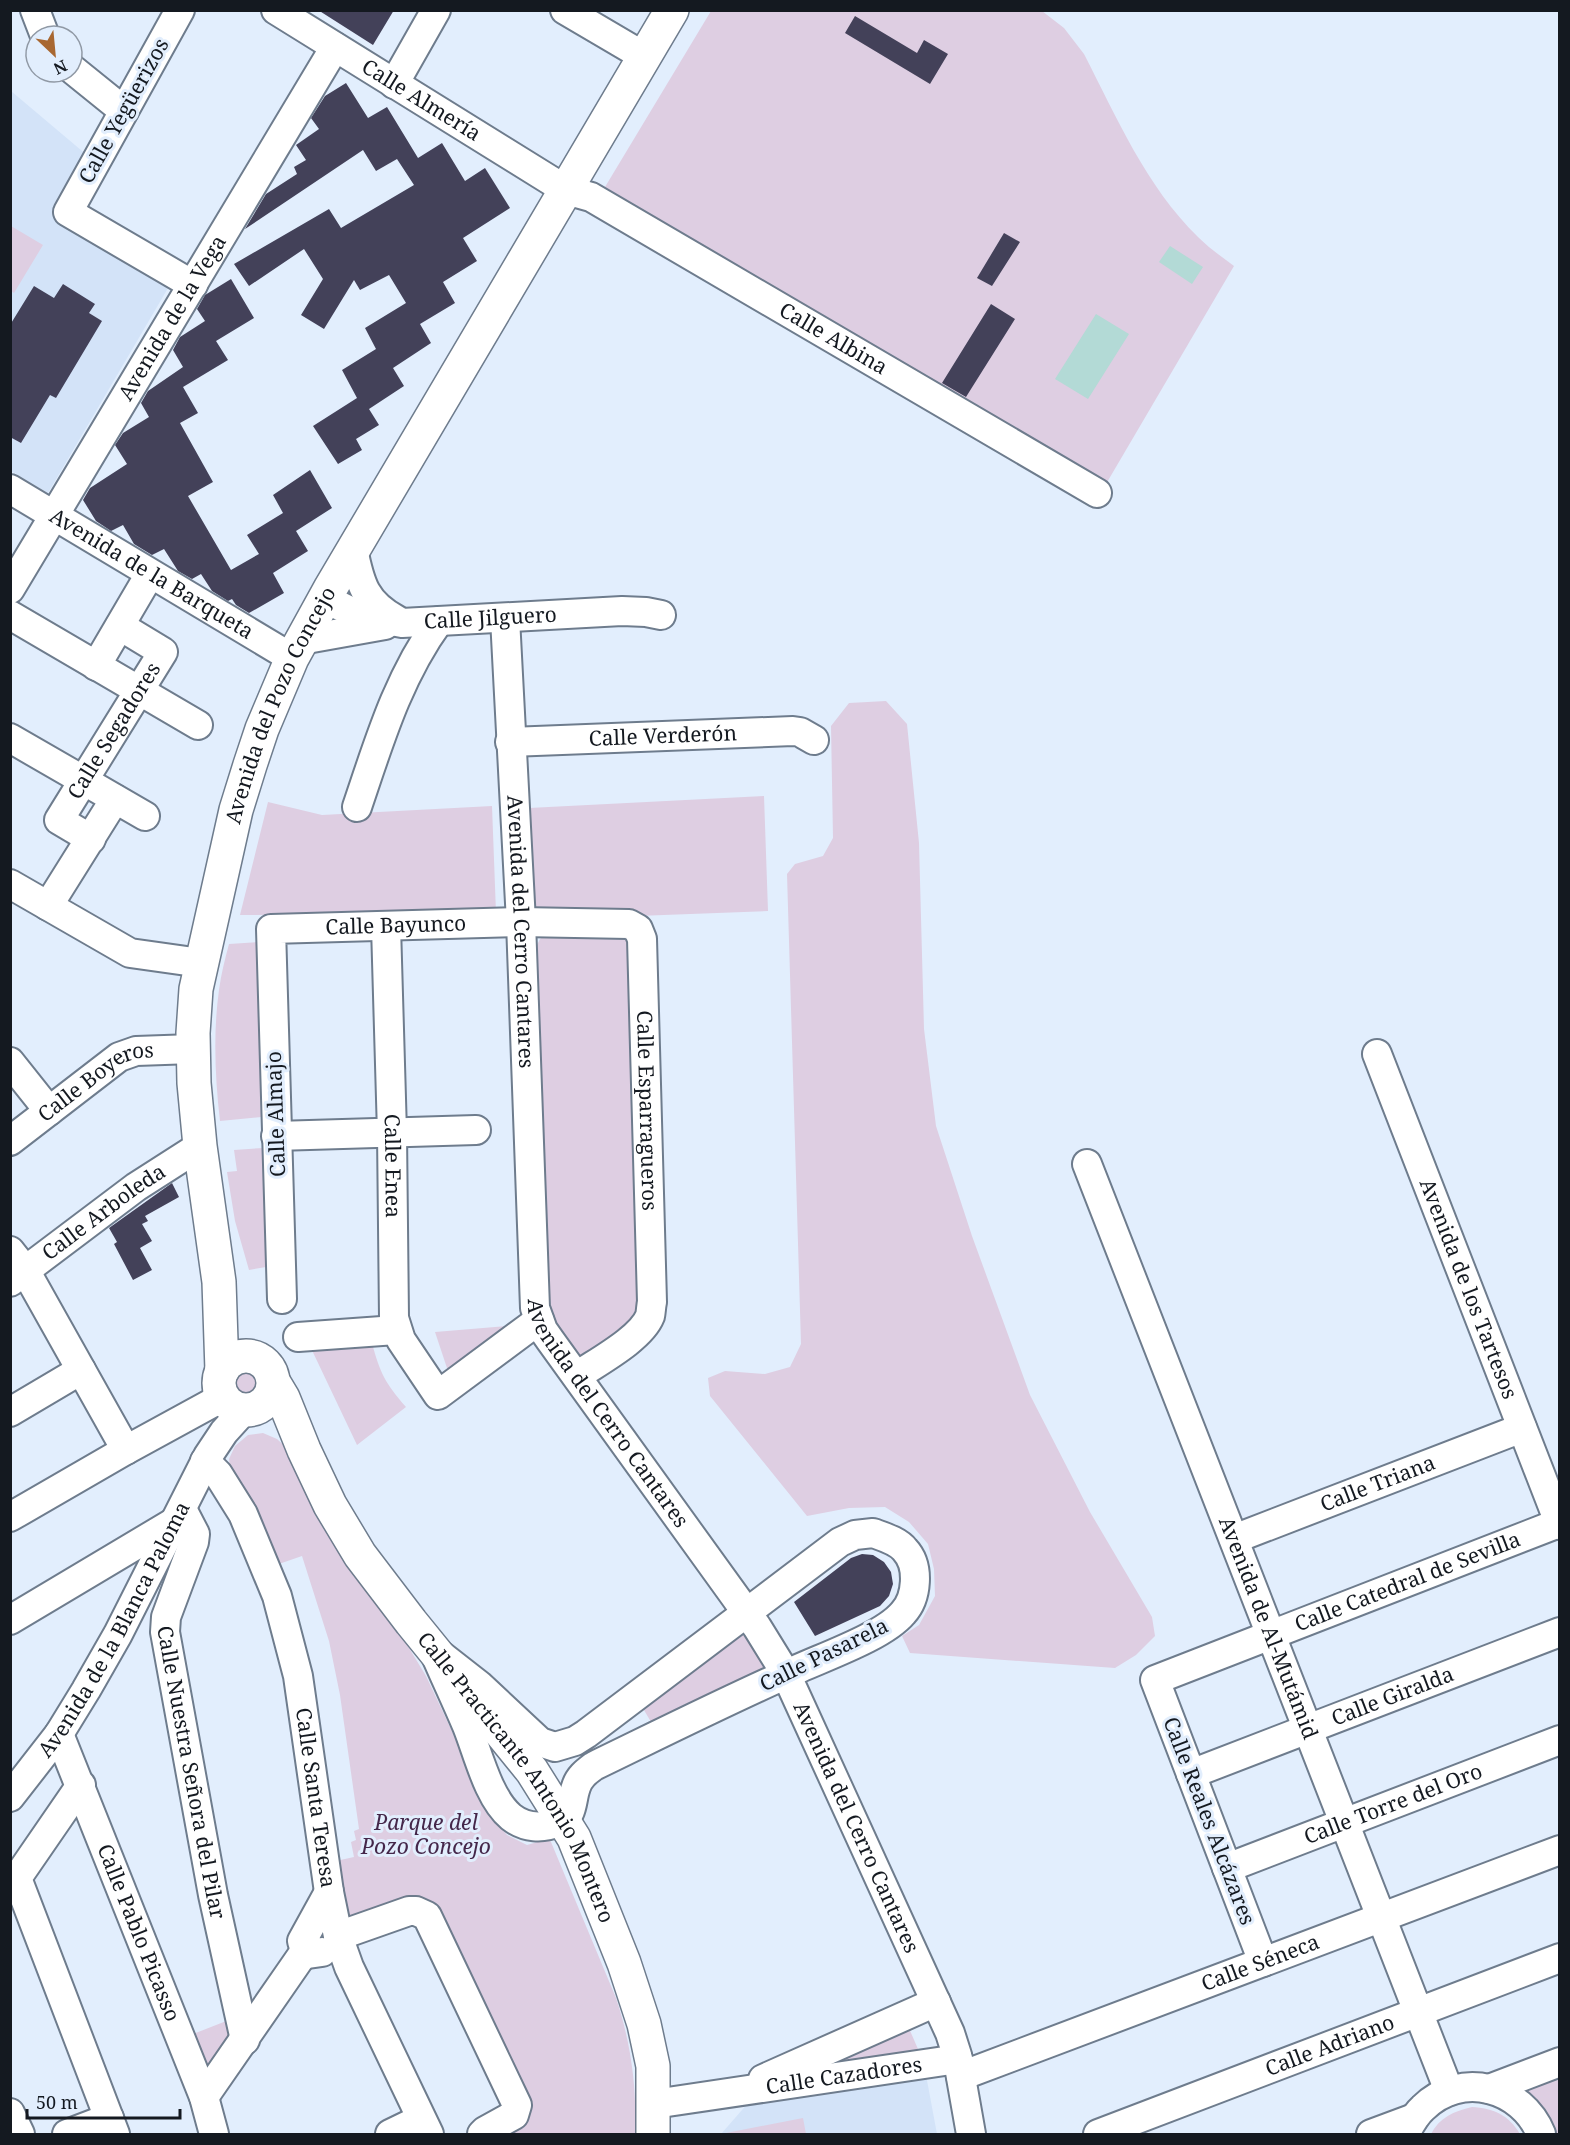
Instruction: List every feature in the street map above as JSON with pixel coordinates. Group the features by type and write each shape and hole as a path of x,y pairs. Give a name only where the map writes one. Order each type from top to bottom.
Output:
{"main road":[{"name":"Avenida del Pozo Concejo","path":"235,1397 200,1146 193,1049 196,989 201,963 236,810 250,765 262,729 297,649 324,598 672,10"},
{"name":"Avenida del Pozo Concejo","path":"219,1282 232,1313 267,1371"},
{"path":"243,1356 267,1371 268,1400 235,1397 234,1359 243,1356"},
{"name":"Calle Practicante Antonio Montero","path":"267,1371 285,1403 304,1450 346,1533 377,1580 531,1771 569,1807 586,1867 624,1963 644,2024 653,2066 653,2119"},
{"name":"Calle Practicante Antonio Montero","path":"235,1397 283,1426 304,1450"}],"street":[{"path":"34,10 40,24"},
{"name":"Calle Yegüerizos","path":"180,10 68,212 193,285"},
{"name":"Calle Almería","path":"276,10 566,190"},
{"path":"394,84 436,10"},
{"path":"565,10 645,57"},
{"name":"Avenida de la Vega","path":"10,589 335,47"},
{"path":"84,79 124,111"},
{"name":"Calle Albina","path":"566,190 591,197 1097,493"},
{"name":"Avenida de la Barqueta","path":"10,489 150,574 297,649"},
{"path":"353,549 367,596 375,606 402,622"},
{"path":"96,666 150,574"},
{"name":"Calle Jilguero","path":"324,598 364,616 402,622 632,611 661,615"},
{"path":"10,615 198,725"},
{"name":"Avenida del Cerro Cantares","path":"505,618 521,922 533,1300 538,1320 546,1335 747,1613 786,1674 950,2033 960,2068 971,2134"},
{"path":"357,807 404,678 439,621"},
{"path":"297,649 353,629 402,622"},
{"name":"Calle Segadores","path":"91,839 59,820 163,652 120,626"},
{"name":"Calle Verderón","path":"510,742 793,731 808,735 814,740"},
{"path":"10,738 145,816"},
{"name":"Calle Segadores","path":"48,906 115,800"},
{"path":"10,884 130,953 201,963"},
{"name":"Calle Bayunco","path":"271,929 521,922"},
{"name":"Calle Esparragueros","path":"521,922 629,924 638,929 642,939 652,1302 650,1315 644,1328 577,1376"},
{"name":"Calle Enea","path":"386,926 396,1330 438,1395 538,1320"},
{"name":"Calle Almajo","path":"271,929 282,1299"},
{"name":"Calle Boyeros","path":"10,1142 105,1068 127,1054 148,1050 193,1049"},
{"name":"Avenida de los Tartesos","path":"1377,1054 1559,1524"},
{"path":"10,1062 50,1111"},
{"path":"276,1136 476,1130"},
{"name":"Calle Arboleda","path":"16,1268 200,1146"},
{"name":"Avenida de Al-Mutámid","path":"1087,1164 1449,2091"},
{"path":"16,1268 81,1370 126,1450"},
{"path":"298,1337 396,1330"},
{"path":"10,1412 81,1370"},
{"path":"10,1517 126,1450 235,1397"},
{"name":"Avenida de la Blanca Paloma","path":"10,1797 59,1734 102,1663 179,1515 235,1397"},
{"name":"Calle Triana","path":"1234,1539 1522,1428"},
{"name":"Calle Santa Teresa","path":"207,1458 243,1514 267,1570 285,1622 298,1676 329,1892 339,1941 349,1967 425,2127"},
{"path":"10,1620 179,1515"},
{"name":"Calle Nuestra Señora del Pilar","path":"179,1515 195,1534 166,1617 165,1632 213,1895 245,2040"},
{"name":"Calle Catedral de Sevilla","path":"1155,1680 1559,1524"},
{"name":"Calle Pasarela","path":"433,1650 479,1685 540,1742 555,1747 565,1745 586,1734 823,1554 855,1535 873,1533 890,1539 906,1550 914,1566 915,1584 912,1600 903,1614 875,1634 594,1766 578,1781 569,1807"},
{"name":"Calle Giralda","path":"1191,1774 1560,1632"},
{"path":"433,1650 500,1805 522,1824 535,1827 559,1822 569,1807"},
{"name":"Calle Reales Alcázares","path":"1155,1680 1263,1962"},
{"name":"Calle Pablo Picasso","path":"59,1734 204,2097 214,2134"},
{"name":"Calle Torre del Oro","path":"1227,1868 1560,1740"},
{"path":"67,2134 112,2126 17,1878 81,1785"},
{"name":"Calle Séneca","path":"960,2068 1263,1962 1560,1850"},
{"path":"329,1892 302,1941 305,1951 313,1955 339,1941 409,1911 416,1911 427,1916 517,2105 514,2115 482,2134"},
{"path":"204,2097 305,1951"},
{"name":"Calle Adriano","path":"1098,2134 1560,1958"},
{"name":"Calle Cazadores","path":"653,2119 729,2094 936,2002"},
{"path":"1489,2089 1560,2062"},
{"name":"Calle Cazadores","path":"729,2094 960,2068"},
{"path":"1371,2134 1409,2126 1424,2107 1449,2091 1476,2087 1508,2096 1524,2107 1537,2123 1541,2134"},
{"path":"10,2113 20,2134"},
{"path":"390,2134 425,2127"}],"shaded area":[{"path":"11,91 88,156 57,215 171,283 48,493 11,471"},
{"path":"1170,246 1203,267 1192,284 1159,262"},
{"path":"1096,314 1129,334 1088,399 1055,379"},
{"path":"926,2075 937,2134 721,2134 749,2102"}],"green space":[{"path":"711,11 1042,11 1064,28 1084,54 1121,127 1163,196 1198,237 1234,266 1106,484 605,187"},
{"path":"11,226 43,245 14,293 11,291"},
{"path":"886,701 907,724 919,843 924,1029 936,1126 972,1236 1030,1395 1090,1512 1152,1617 1155,1636 1136,1655 1115,1668 910,1653 902,1636 919,1625 935,1596 934,1569 928,1544 909,1522 885,1507 849,1508 807,1516 710,1396 708,1378 725,1371 765,1374 790,1367 801,1344 787,874 795,864 823,856 833,838 831,726 849,703"},
{"path":"764,796 768,911 637,916 628,910 533,912 529,808"},
{"path":"268,802 322,815 492,806 496,913 240,915"},
{"path":"624,933 628,940 640,1292 635,1319 585,1357 576,1357 545,1311 537,945 546,934"},
{"path":"259,942 261,1117 220,1121 215,1039 222,972 229,944"},
{"path":"263,1148 266,1267 249,1270 235,1221 227,1172 237,1171 234,1150"},
{"path":"507,1326 451,1380 435,1332"},
{"path":"372,1343 384,1377 406,1407 357,1445 309,1344"},
{"path":"246,1365 258,1370 263,1382 258,1394 246,1399 234,1394 229,1382 234,1370"},
{"name":"Parque del Pozo Concejo","path":"263,1433 277,1439 289,1450 426,1676 494,1820 507,1835 527,1845 548,1839 551,1842 616,1998 626,2032 635,2100 635,2134 503,2134 516,2128 434,1914 348,1920 336,1861 354,1857 351,1842 356,1840 354,1831 359,1829 340,1695 329,1641 302,1556 276,1565 230,1469 229,1459 235,1446 248,1435"},
{"path":"742,1634 758,1650 765,1673 654,1727 641,1705 733,1635"},
{"path":"234,2018 236,2025 207,2075 188,2036"},
{"path":"908,2026 921,2056 790,2076"},
{"path":"1559,2070 1559,2134 1553,2134 1518,2086"},
{"path":"1472,2107 1487,2109 1506,2117 1520,2134 1431,2134 1434,2128 1448,2116"},
{"path":"803,2118 806,2134 721,2134"}],"building":[{"path":"318,10 394,10 373,45"},
{"path":"855,16 917,53 924,40 948,54 930,84 845,33"},
{"path":"346,83 368,118 387,107 418,158 442,143 465,181 485,168 510,208 463,238 477,261 443,282 455,303 420,324 431,343 393,368 404,386 369,409 379,425 356,439 362,450 338,464 313,426 357,398 342,370 376,349 365,328 406,303 389,275 360,290 354,280 324,329 301,315 323,279 304,249 249,286 234,264 329,209 341,228 414,185 397,159 376,171 363,150 245,229 266,194 297,174 294,167 306,160 296,145 319,129 311,118 325,96"},
{"path":"1004,233 1020,242 992,286 977,278"},
{"path":"231,279 254,318 216,341 228,360 183,387 198,413 180,423 213,482 188,496 231,570 259,554 247,535 283,513 273,495 310,470 332,508 296,531 308,551 273,573 284,593 249,613 236,605 232,599 228,601 212,591 201,574 192,579 178,571 164,549 152,555 134,544 123,525 111,531 96,521 83,500 90,488 127,464 115,445 123,433 149,417 141,403 148,391 183,367 173,350 180,337 205,321 197,309 205,295"},
{"path":"63,284 95,304 89,313 102,321 56,398 50,395 21,443 10,437 10,325 34,286 54,298"},
{"path":"991,304 1015,319 966,397 942,383"},
{"path":"172,1183 179,1197 145,1216 148,1221 142,1224 152,1241 140,1248 152,1270 133,1280 114,1244 117,1242 109,1228"},
{"path":"862,1554 873,1555 884,1562 891,1572 893,1584 889,1596 880,1606 815,1636 794,1602 851,1558"}]}
